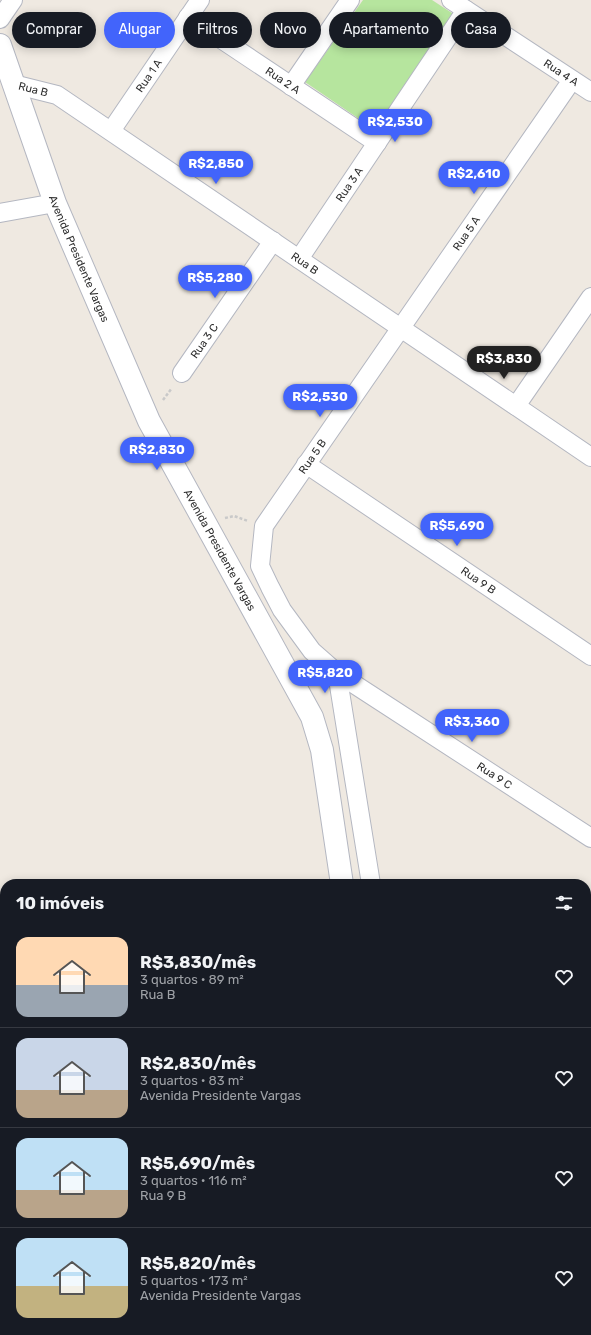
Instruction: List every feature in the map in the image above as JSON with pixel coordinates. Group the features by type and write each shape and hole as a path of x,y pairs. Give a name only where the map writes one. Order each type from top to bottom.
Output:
{"street":[{"path":"0,19 13,0"},
{"name":"Rua 1 A","path":"192,12 200,0"},
{"path":"291,86 350,0"},
{"name":"Rua 4 A","path":"459,5 591,92"},
{"name":"Rua 3 A","path":"299,259 377,143 459,5"},
{"name":"Rua 1 A","path":"111,131 183,24"},
{"name":"Avenida Presidente Vargas","path":"0,45 55,203 149,421 312,717 322,750 341,879"},
{"name":"Rua 2 A","path":"234,48 377,143"},
{"name":"Rua 5 A","path":"400,327 572,80"},
{"name":"Rua B","path":"14,84 57,95 591,456"},
{"path":"0,214 55,203"},
{"name":"Rua 3 C","path":"182,373 273,241"},
{"path":"516,406 591,297"},
{"name":"Rua 5 B","path":"264,526 400,327"},
{"name":"Rua 9 B","path":"306,464 591,656"},
{"name":"Rua 9 C","path":"264,526 260,566 282,610 312,652 337,673 591,838"},
{"path":"337,673 370,879"}],"path":[{"path":"149,421 182,373"},
{"path":"206,523 234,516 264,526"}],"green space":[{"path":"363,0 432,0 451,12 451,21 443,32 443,12 355,12"},
{"path":"329,48 432,48 374,129 305,82"}]}
